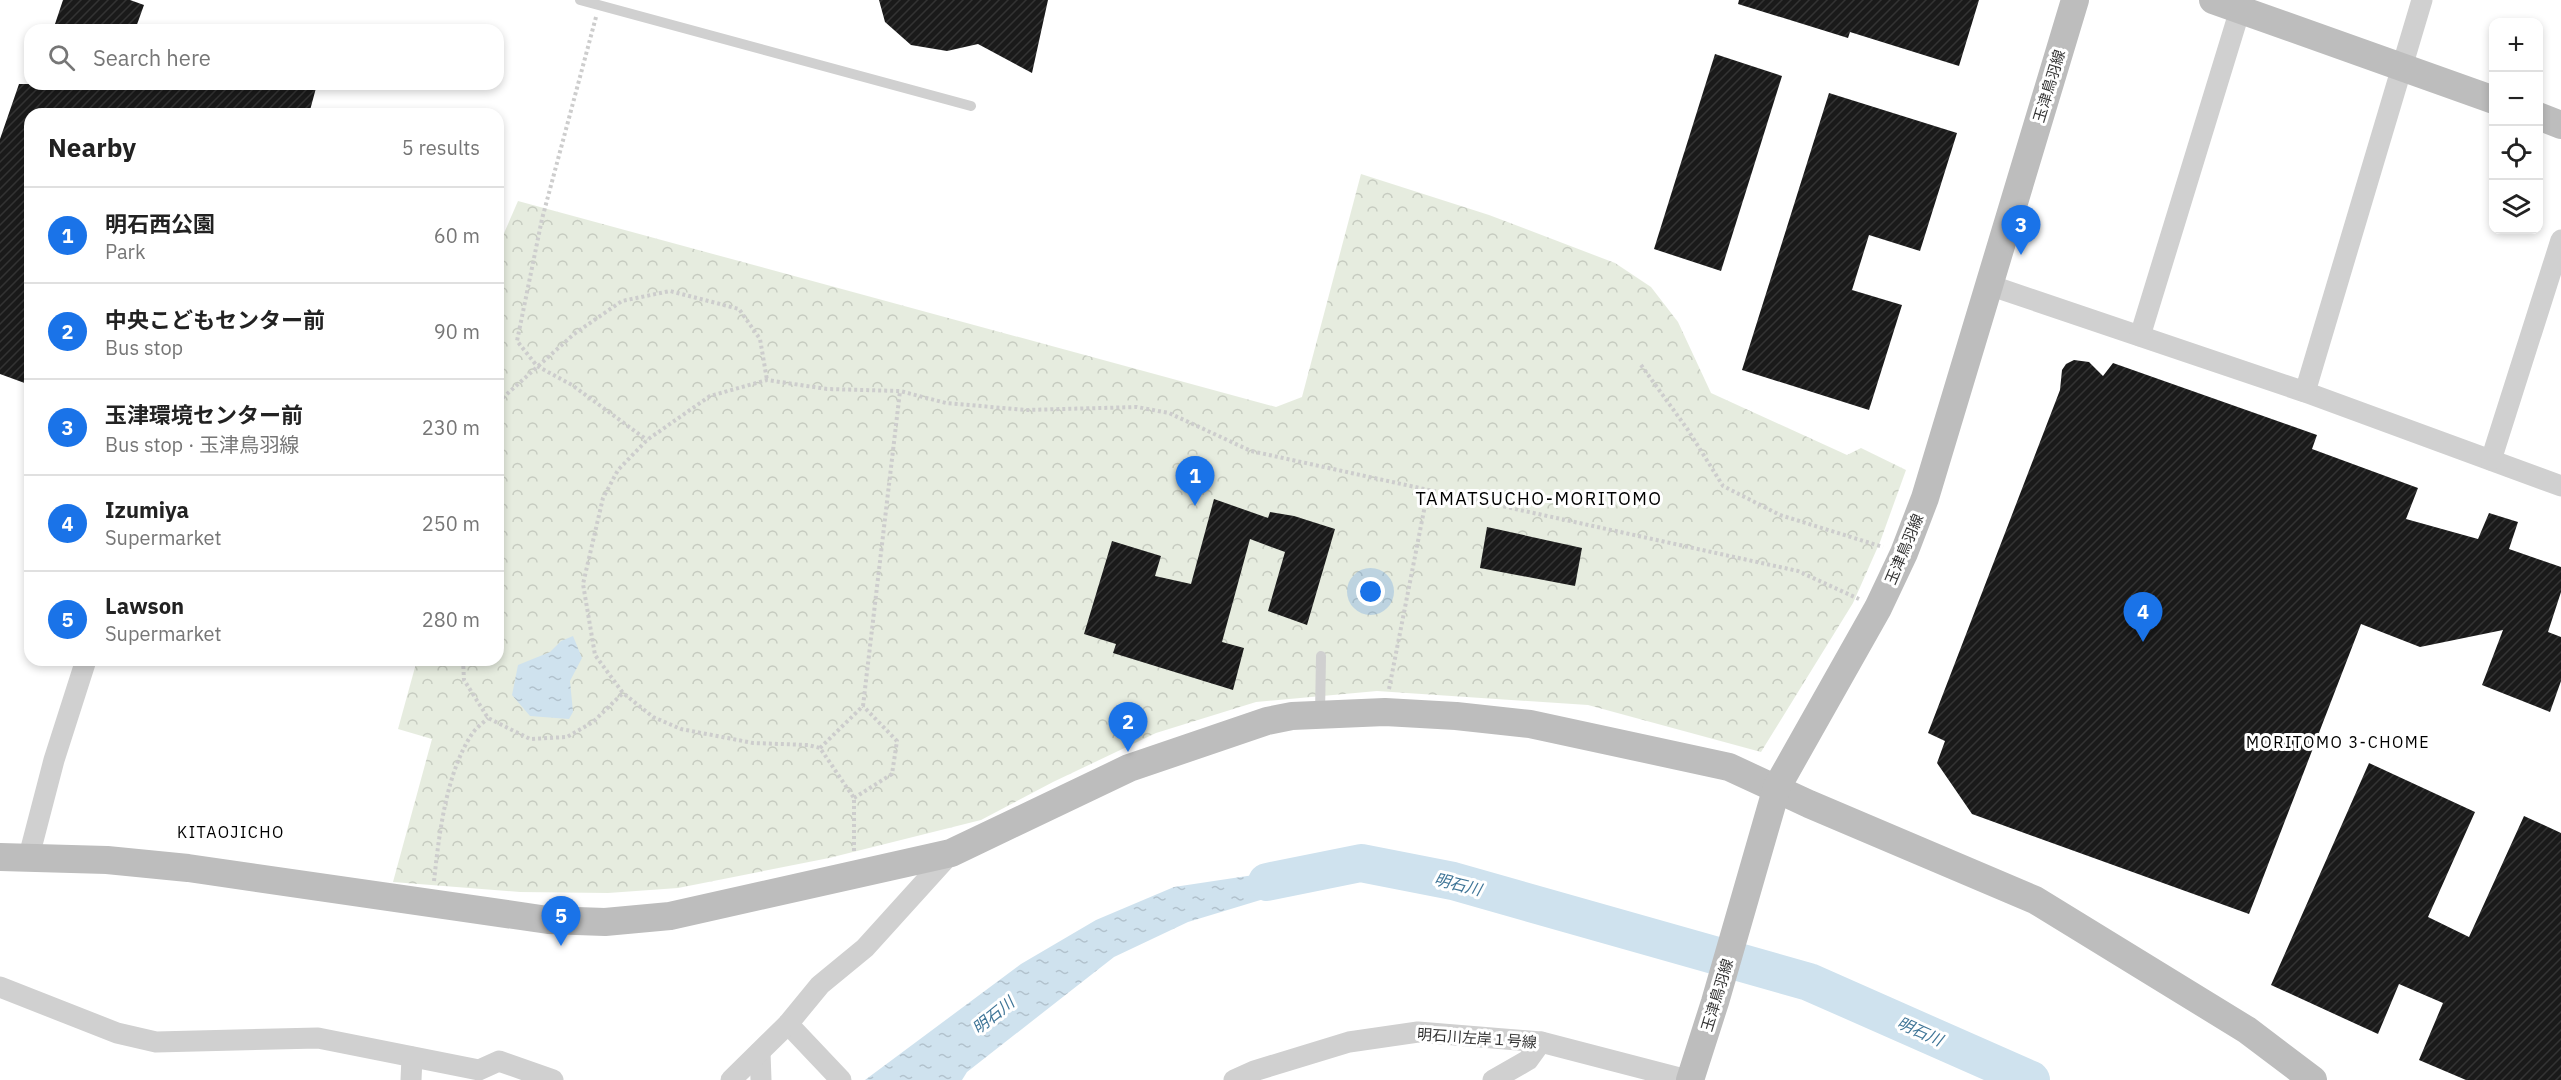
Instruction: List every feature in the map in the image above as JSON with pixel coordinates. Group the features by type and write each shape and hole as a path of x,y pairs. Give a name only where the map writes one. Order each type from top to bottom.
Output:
{"street":[{"name":"玉津鳥羽線","path":"1688,1080 1715,1002 1778,787 1878,608 1904,553 1925,498 2075,0"},
{"path":"2213,0 2241,5 2402,68 2489,99"},
{"path":"2305,392 2422,0"},
{"path":"2140,336 2241,5"},
{"path":"2543,119 2561,124"},
{"path":"2491,460 2561,240"},
{"path":"1989,285 2305,392 2561,486"},
{"path":"29,856 54,760 84,666"},
{"path":"0,856 107,860 188,868 548,920 605,922 670,916 951,853 1129,768 1267,721 1292,716 1385,712 1456,716 1530,724 1729,766 1778,787 1809,804 2035,900 2247,1030 2313,1080"},
{"path":"731,1080 788,1024 820,985 865,948 951,853"},
{"path":"0,987 117,1033 156,1042 318,1038 479,1070 499,1061 553,1080"},
{"path":"788,1024 841,1080"},
{"name":"明石川左岸１号線","path":"1234,1080 1254,1071 1349,1042 1418,1032 1541,1042 1688,1080"},
{"path":"1493,1080 1528,1060 1541,1042"},
{"path":"760,1052 760,1080"},
{"path":"411,1080 412,1057"}],"lane":[{"path":"580,0 971,106"},
{"path":"1320,714 1321,657"}],"path":[{"path":"599,7 542,219 517,341 537,366 572,385 646,440"},
{"path":"504,396 574,334 622,301 670,291 739,309 760,339 767,380"},
{"path":"1641,365 1688,430 1723,486 1780,515 1904,553"},
{"path":"853,875 854,798 820,748 808,745 753,743 681,729 653,717 623,693 595,655 583,584 603,498 618,470 646,440 710,396 767,380 826,389 900,391 945,403 1026,410 1137,407 1169,413 1251,451 1798,571 1878,608"},
{"path":"820,748 862,706 900,391"},
{"path":"1385,712 1428,490"},
{"path":"463,666 464,680 488,718 530,739 567,736 593,722 623,693"},
{"path":"854,798 892,774 897,741 862,706"},
{"path":"431,904 438,844 455,766 472,733 488,718"}],"green space":[{"path":"1361,174 1489,215 1615,263 1651,287 1678,322 1711,393 1847,455 1861,448 1906,470 1880,542 1853,603 1761,752 1588,705 1377,691 1256,702 1156,733 1053,782 981,820 829,858 678,888 608,893 520,892 393,882 432,739 398,729 415,666 504,666 504,233 518,201 1276,407 1302,397"}],"water":[{"path":"573,636 582,658 570,681 573,712 569,719 530,716 512,695 518,665 550,652 561,641"},
{"path":"1333,863 1274,896 1188,922 1114,957 967,1072 962,1080 865,1080 1021,964 1096,920 1174,887"}],"building":[{"path":"63,0 130,0 144,5 137,24 55,24"},
{"path":"879,0 1048,0 1032,73 978,44 947,51 911,45 885,22"},
{"path":"1739,0 1979,0 1959,66 1850,32 1848,38 1738,4"},
{"path":"1715,54 1782,76 1721,271 1654,249"},
{"path":"19,84 24,84 24,90 315,90 311,108 24,108 24,383 0,374 0,139"},
{"path":"1829,93 1957,133 1920,251 1869,235 1852,290 1902,305 1869,410 1742,370"},
{"path":"2074,360 2089,362 2103,376 2113,363 2317,435 2312,449 2418,488 2406,519 2478,539 2489,513 2518,522 2509,549 2561,567 2561,592 2548,632 2561,637 2561,681 2550,712 2482,685 2503,630 2420,647 2361,624 2249,914 1972,814 1937,763 1945,741 1928,733 2060,390 2062,370 2066,364"},
{"path":"1214,499 1268,518 1270,512 1294,516 1335,529 1307,625 1268,611 1285,552 1250,539 1222,642 1244,648 1233,690 1113,653 1116,644 1084,634 1112,541 1161,556 1155,576 1191,584"},
{"path":"1487,527 1582,548 1575,586 1480,568"},
{"path":"2369,763 2475,812 2428,917 2469,937 2524,816 2561,833 2561,1080 2466,1080 2419,1060 2443,1003 2399,984 2378,1034 2271,985"}],"waterway":[{"name":"明石川","path":"1267,882 1361,863 1453,881 1809,982 2031,1080"}],"place":[{"name":"玉津環境センター前","path":"2021,255"},
{"name":"明石西公園","path":"1195,506"},
{"name":"Izumiya","path":"2143,642"},
{"name":"中央こどもセンター前","path":"1128,752"},
{"name":"Lawson","path":"561,946"}],"district":[{"name":"TAMATSUCHO-MORITOMO","path":"1539,498"},
{"name":"MORITOMO 3-CHOME","path":"2338,742"},
{"name":"KITAOJICHO","path":"231,832"}]}
